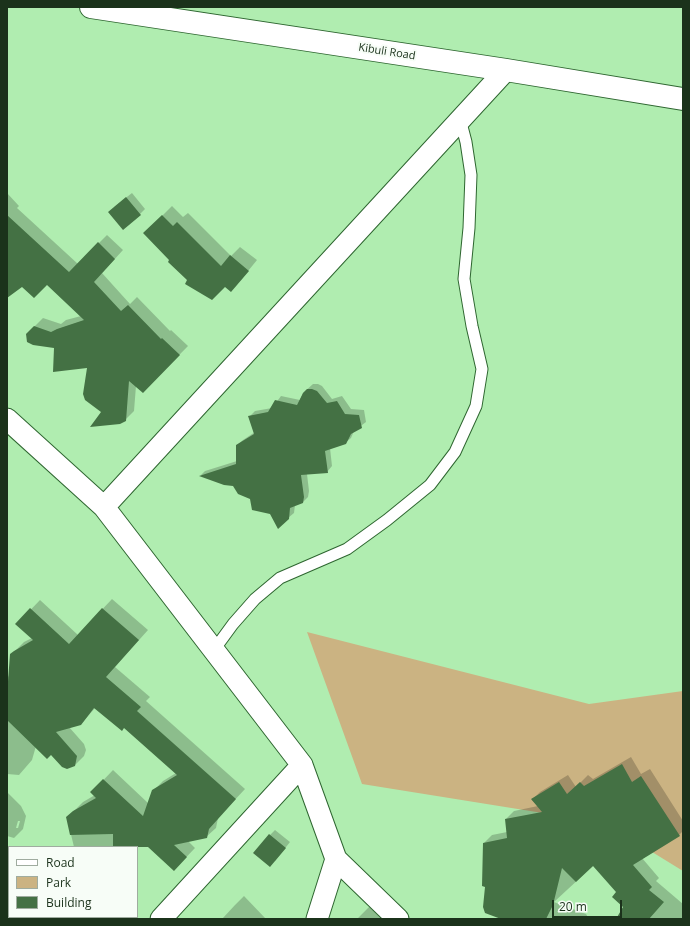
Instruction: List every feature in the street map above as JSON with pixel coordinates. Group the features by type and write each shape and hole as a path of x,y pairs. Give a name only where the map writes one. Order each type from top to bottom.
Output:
{"street":[{"name":"Kibuli Road","path":"91,7 506,70 683,99"},
{"path":"104,507 506,70"},
{"path":"7,419 104,507 302,765 336,859 398,919"},
{"path":"162,919 302,765"},
{"path":"317,919 336,859"}],"lane":[{"path":"214,650 255,598 280,578 347,549 387,520 430,485 455,452 476,406 482,370 464,279 469,228 471,175 466,142 460,119"}],"green space":[{"path":"307,632 589,704 683,691 683,871 605,823 362,784"}],"building":[{"path":"126,197 141,215 123,230 108,212"},
{"path":"7,215 69,272 98,242 115,259 94,282 121,311 128,305 161,339 162,338 180,355 143,393 129,381 126,421 120,424 90,427 101,412 85,400 83,394 87,368 53,372 54,348 33,345 27,342 26,334 34,326 51,332 84,320 47,285 34,298 22,287 7,298"},
{"path":"162,215 173,226 177,222 221,266 230,255 249,271 231,292 225,287 212,300 185,284 187,280 168,262 169,260 143,233"},
{"path":"307,389 317,391 327,403 337,401 345,414 359,415 362,428 351,434 346,444 325,451 328,473 301,475 304,497 303,503 290,508 289,519 278,529 270,514 252,510 250,499 238,494 233,486 224,485 199,476 236,464 236,445 254,434 248,416 268,412 275,400 297,405 303,393"},
{"path":"30,608 69,644 102,608 139,640 106,677 141,707 137,711 236,799 209,829 207,838 174,845 187,857 174,871 148,847 113,846 113,834 70,835 66,817 73,811 96,798 90,792 103,779 143,816 152,790 177,775 124,728 122,731 94,708 81,725 56,732 77,756 75,766 67,769 62,767 51,755 47,759 7,720 10,654 33,640 15,624"},
{"path":"622,764 632,782 641,776 680,836 633,865 652,887 649,890 664,902 649,919 616,919 623,907 612,897 616,892 593,866 576,882 562,868 553,905 546,919 501,919 485,913 483,907 485,887 482,886 483,843 507,838 505,819 542,812 531,799 559,782 567,794 580,782 584,786"},
{"path":"269,834 286,848 270,867 253,853"}]}
